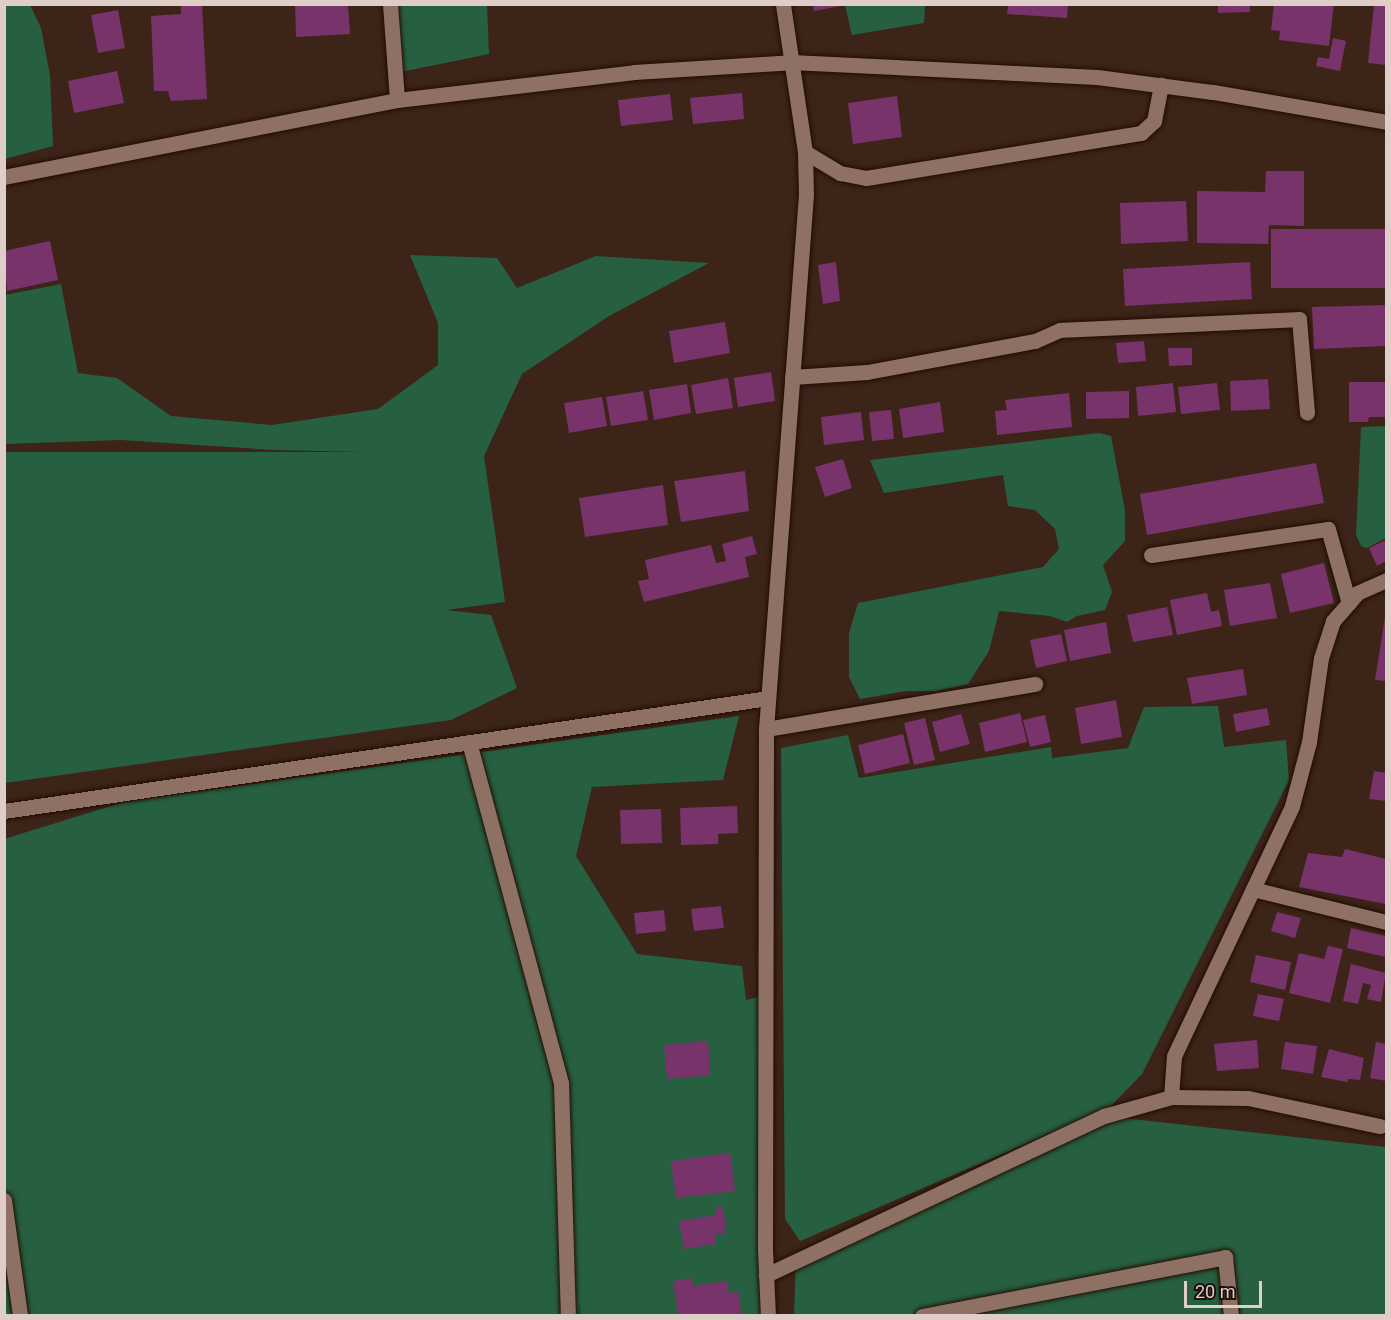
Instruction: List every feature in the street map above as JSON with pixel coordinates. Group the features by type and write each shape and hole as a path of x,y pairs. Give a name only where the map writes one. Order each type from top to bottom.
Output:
{"street":[{"path":"390,4 397,100"},
{"path":"768,1316 766,1275 766,729 806,195 805,152 783,4"},
{"path":"4,177 397,100 634,72 791,62 1097,76 1386,122"},
{"path":"805,152 840,172 866,178 1141,133 1154,121 1161,85"},
{"path":"792,377 867,372 1035,341 1060,330 1299,319 1307,413"},
{"path":"1151,555 1328,529 1349,603"},
{"path":"1171,1097 1174,1056 1292,806 1309,742 1321,658 1334,621 1357,593 1386,580"},
{"path":"766,729 1035,684"},
{"path":"4,810 768,698"},
{"path":"469,742 561,1083 568,1316"},
{"path":"1253,889 1386,922"},
{"path":"766,1275 1104,1116 1171,1097 1248,1098 1380,1126"},
{"path":"4,1200 20,1316"},
{"path":"922,1316 1225,1257 1231,1316"}],"green space":[{"path":"5,4 30,5 41,28 50,75 53,146 5,159"},
{"path":"394,5 487,5 489,54 401,72"},
{"path":"845,5 925,5 924,23 852,35"},
{"path":"410,255 497,258 517,288 596,256 709,263 609,316 522,374 484,456 505,602 446,610 491,615 517,688 451,720 5,783 5,452 366,452 274,450 121,440 5,444 5,295 61,284 78,373 117,378 171,416 272,425 378,409 438,365 438,323"},
{"path":"1386,426 1386,538 1367,548 1361,546 1356,535 1361,427"},
{"path":"1099,433 1111,436 1125,510 1125,541 1103,565 1112,592 1105,610 1077,616 1067,622 1050,616 999,611 989,651 968,684 936,691 906,691 860,699 849,677 849,633 858,603 1043,567 1059,549 1055,529 1035,510 1008,506 1003,475 884,493 870,460"},
{"path":"1218,706 1224,747 1286,740 1289,780 1142,1074 1109,1108 800,1241 785,1219 781,748 848,735 859,778 1051,747 1052,758 1128,748 1144,707"},
{"path":"739,716 723,780 592,787 576,856 637,954 742,966 746,1000 759,997 770,1315 580,1315 580,1303 579,1316 5,1315 4,839 124,802"},
{"path":"1104,1116 1386,1147 1386,1315 794,1316 796,1261"}],"building":[{"path":"181,4 202,4 207,99 171,101 168,91 154,91 151,16 181,14"},
{"path":"295,4 348,4 350,34 296,37"},
{"path":"813,4 841,4 841,6 814,11"},
{"path":"1008,4 1068,4 1067,18 1007,14"},
{"path":"1218,4 1250,4 1250,12 1218,13"},
{"path":"1274,4 1334,4 1329,46 1279,40 1280,31 1271,30"},
{"path":"1374,4 1386,4 1386,65 1368,63"},
{"path":"118,10 125,48 98,53 91,15"},
{"path":"1333,38 1346,41 1340,71 1316,66 1318,57 1329,59"},
{"path":"117,71 124,103 74,113 68,81"},
{"path":"742,93 744,119 693,124 690,98"},
{"path":"670,94 673,120 621,126 618,100"},
{"path":"897,96 902,137 853,144 848,103"},
{"path":"1266,171 1304,171 1304,226 1269,225 1268,244 1197,243 1197,191 1265,192"},
{"path":"1186,201 1188,241 1121,244 1120,203"},
{"path":"1271,229 1386,229 1386,288 1271,288"},
{"path":"50,241 58,280 7,291 4,251"},
{"path":"836,262 840,301 823,304 818,265"},
{"path":"1250,262 1252,299 1125,306 1123,269"},
{"path":"1386,305 1386,346 1314,349 1312,307"},
{"path":"725,322 730,353 674,363 669,331"},
{"path":"1144,341 1146,361 1118,363 1116,343"},
{"path":"1168,348 1192,348 1192,365 1169,366"},
{"path":"771,372 775,401 738,407 734,378"},
{"path":"728,378 733,408 696,414 691,385"},
{"path":"1268,379 1270,409 1231,411 1230,381"},
{"path":"1349,382 1386,382 1386,417 1369,417 1368,422 1349,422"},
{"path":"1173,383 1176,412 1138,416 1136,387"},
{"path":"1217,383 1220,410 1181,414 1178,387"},
{"path":"687,384 691,413 654,420 649,390"},
{"path":"643,391 648,420 611,426 606,397"},
{"path":"1129,391 1129,418 1086,419 1086,392"},
{"path":"1069,393 1072,427 997,435 995,411 1007,410 1005,400"},
{"path":"602,397 607,426 569,433 564,403"},
{"path":"940,402 944,432 903,438 899,409"},
{"path":"891,410 894,439 872,441 869,412"},
{"path":"861,412 864,440 824,445 821,417"},
{"path":"843,459 852,488 825,497 815,467"},
{"path":"1316,463 1324,503 1147,535 1140,494"},
{"path":"745,471 749,511 681,522 674,481"},
{"path":"663,485 668,525 585,537 579,498"},
{"path":"752,536 757,554 745,557 749,577 644,602 638,581 649,579 645,560 711,545 716,563 726,561 722,544"},
{"path":"1386,540 1386,561 1377,566 1369,548"},
{"path":"1324,563 1334,603 1290,613 1281,574"},
{"path":"1270,583 1277,618 1230,626 1224,590"},
{"path":"1207,593 1211,612 1219,610 1222,626 1177,635 1170,600"},
{"path":"1167,607 1173,635 1133,642 1127,615"},
{"path":"1385,617 1386,681 1375,680"},
{"path":"1106,622 1111,653 1070,661 1064,630"},
{"path":"1061,634 1067,661 1036,668 1030,640"},
{"path":"1243,669 1247,695 1192,704 1187,678"},
{"path":"1116,700 1122,737 1081,744 1075,708"},
{"path":"1267,708 1270,725 1236,732 1233,714"},
{"path":"1020,713 1027,742 985,752 979,723"},
{"path":"961,714 970,744 940,752 932,722"},
{"path":"1045,715 1051,742 1030,747 1023,720"},
{"path":"925,718 935,760 914,765 904,723"},
{"path":"903,734 910,763 865,774 858,745"},
{"path":"1374,771 1386,773 1386,801 1369,799"},
{"path":"737,806 738,833 718,834 718,844 681,845 680,808"},
{"path":"661,809 662,843 621,844 620,810"},
{"path":"1345,849 1386,859 1386,904 1299,887 1308,853 1342,857"},
{"path":"721,906 724,928 694,931 691,909"},
{"path":"664,910 666,931 636,934 634,913"},
{"path":"1277,912 1301,918 1295,938 1271,931"},
{"path":"1351,928 1386,936 1386,957 1347,948"},
{"path":"1328,946 1343,949 1330,1003 1289,993 1299,953 1324,959"},
{"path":"1256,955 1291,962 1285,990 1250,982"},
{"path":"1351,964 1386,973 1381,1002 1367,999 1371,985 1363,983 1358,1004 1343,1001"},
{"path":"1258,994 1284,999 1279,1021 1253,1016"},
{"path":"1257,1040 1259,1068 1217,1071 1214,1044"},
{"path":"708,1041 710,1075 667,1079 664,1045"},
{"path":"1285,1042 1317,1046 1313,1074 1281,1069"},
{"path":"1376,1042 1386,1044 1386,1081 1370,1078"},
{"path":"1329,1049 1364,1058 1360,1080 1348,1079 1347,1082 1321,1077"},
{"path":"730,1153 735,1191 676,1198 671,1161"},
{"path":"723,1207 725,1233 715,1234 716,1244 684,1249 679,1221 716,1215 715,1208"},
{"path":"692,1278 693,1286 727,1281 728,1293 738,1291 742,1316 678,1316 673,1281"}]}
